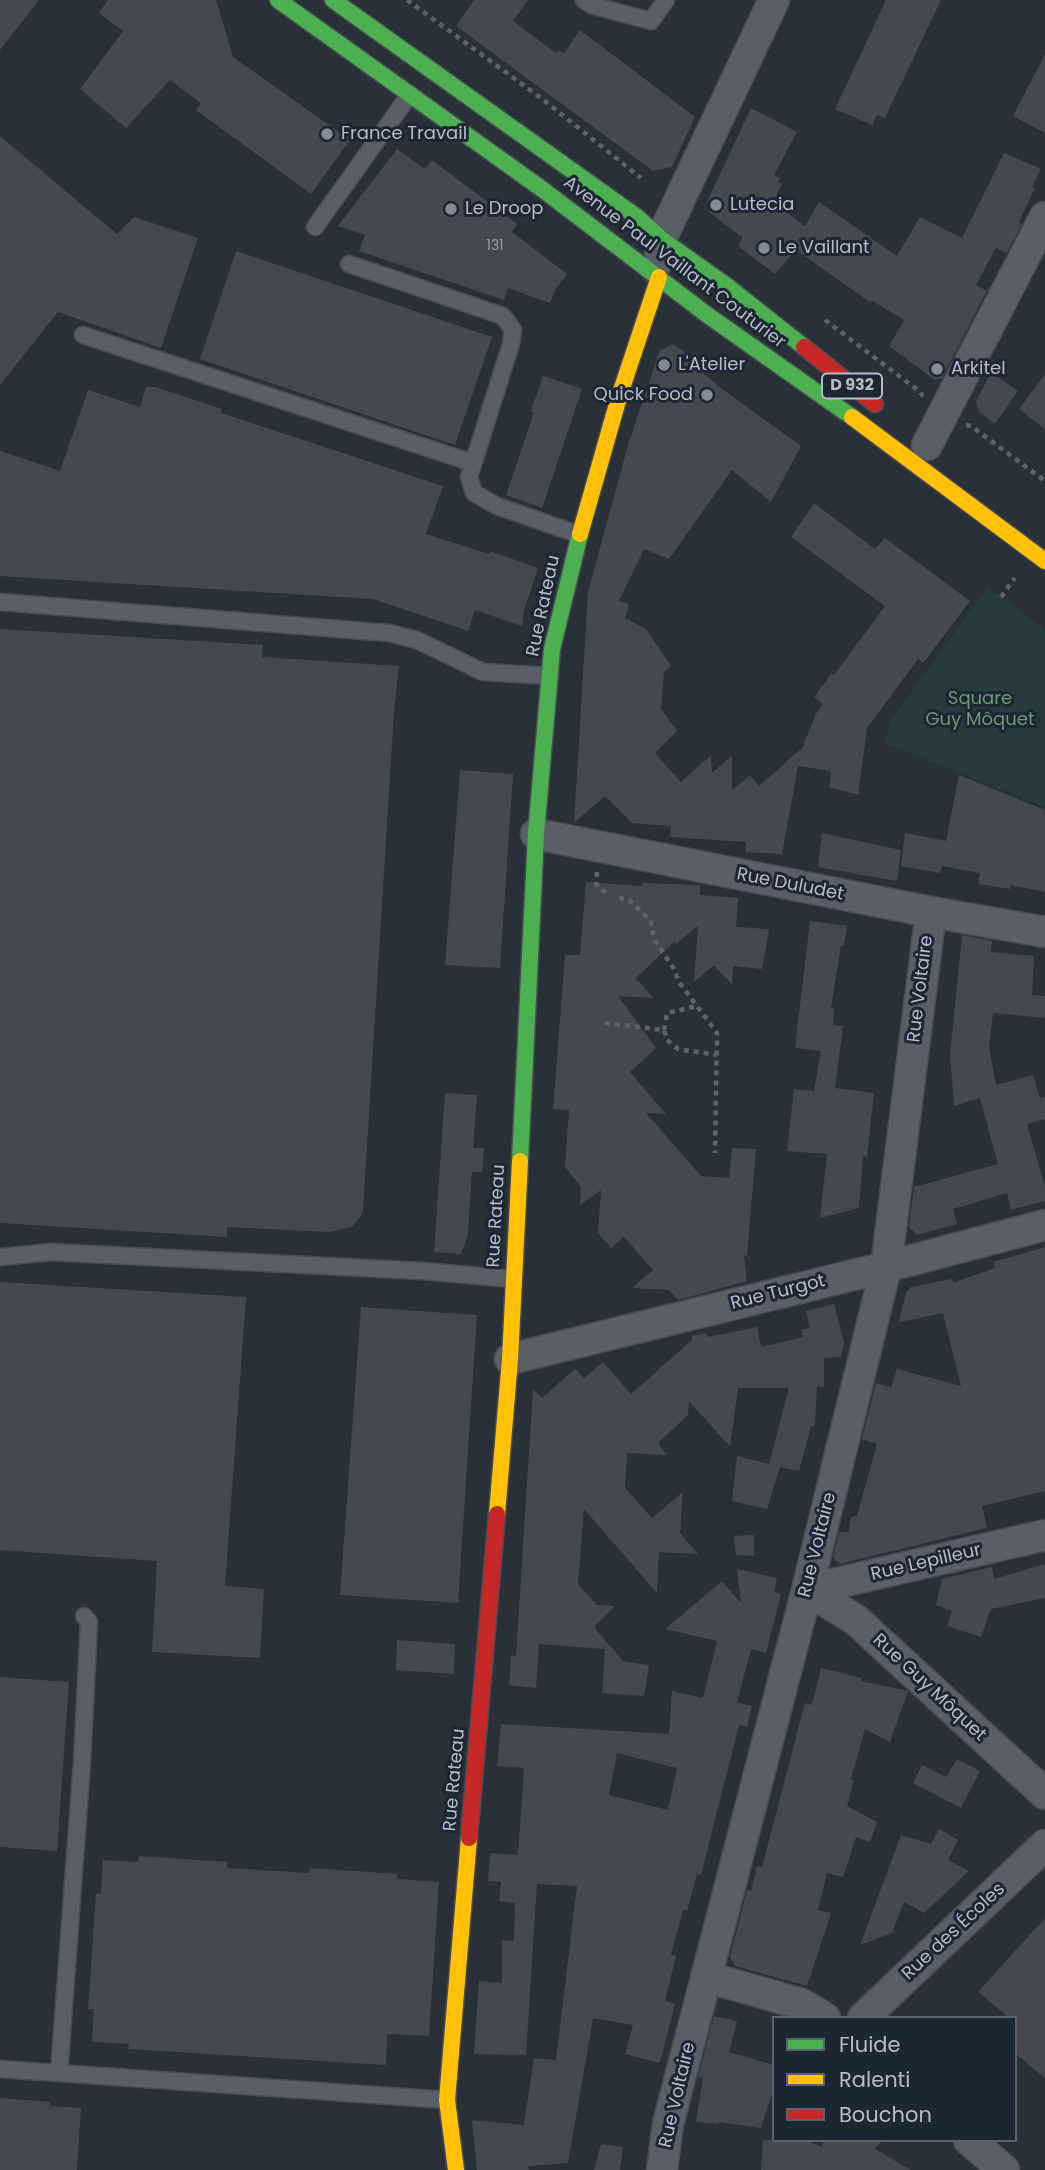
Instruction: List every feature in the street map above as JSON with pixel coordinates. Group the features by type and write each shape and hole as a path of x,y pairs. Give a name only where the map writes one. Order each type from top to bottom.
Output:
{"street":[{"name":"Avenue Paul Vaillant Couturier","path":"278,0 542,189 706,314 852,417 1045,561"},
{"name":"Avenue Paul Vaillant Couturier","path":"333,0 637,217 661,239 727,286 885,412"},
{"path":"659,277 661,239 774,0"},
{"path":"927,445 1045,217"},
{"name":"Rue Rateau","path":"456,2170 447,2100 510,1359 536,834 552,649 580,535 619,397 659,277"},
{"name":"Rue Duludet","path":"536,834 1045,932"},
{"name":"Rue Voltaire","path":"662,2170 668,2124 807,1590 886,1267 931,912"},
{"name":"Rue Turgot","path":"510,1359 886,1267 1045,1225"},
{"name":"Rue Lepilleur","path":"807,1590 1045,1535"},
{"name":"Rue Guy Môquet","path":"807,1590 856,1620 1045,1794"},
{"name":"Rue des Écoles","path":"865,2016 1045,1845"},
{"path":"706,1977 802,2004 822,2016"},
{"path":"971,2142 1004,2170"}],"lane":[{"path":"584,0 591,5 651,21 666,0"},
{"path":"315,227 410,94"},
{"path":"349,264 503,316 513,330 511,344 468,477 474,494 497,506 580,535"},
{"path":"83,335 473,463"},
{"path":"0,602 389,633 417,640 483,672 550,676"},
{"path":"0,1257 51,1252 424,1271 513,1279"},
{"path":"59,2073 83,1749 89,1622 84,1616"},
{"path":"0,2069 447,2100"}],"path":[{"path":"407,0 541,98 638,175"},
{"path":"821,317 919,391 933,411 942,417 971,426 1045,481"},
{"path":"619,898 629,900 651,921 654,939 674,968 679,982 717,1033 715,1153"},
{"path":"697,1006 667,1013 664,1030 667,1040 678,1049 717,1055"},
{"path":"605,1023 664,1030"}],"green space":[{"name":"Square Guy Môquet","path":"988,587 1045,629 1045,807 884,743 891,720"}],"building":[{"path":"0,0 39,0 0,50"},
{"path":"108,0 216,0 233,57 350,140 311,194 196,110 201,103 170,80 126,128 80,89 123,31 99,13"},
{"path":"474,0 528,0 513,21 556,53 558,50 564,53 580,30 695,117 672,167 653,171 456,26"},
{"path":"886,0 941,0 885,118 877,115 872,125 835,109"},
{"path":"1045,54 1045,133 1013,116"},
{"path":"751,108 797,132 774,175 780,178 778,182 782,184 773,202 805,226 819,202 897,256 920,217 962,238 1004,153 1041,169 1019,222 1022,224 1007,253 996,248 976,285 987,291 942,378 935,380 889,346 904,320 871,300 870,302 796,250 775,274 738,246 743,238 710,213 707,202"},
{"path":"0,136 117,234 134,217 198,238 161,348 58,312 0,385"},
{"path":"397,149 425,169 432,160 517,224 512,232 567,274 556,288 550,303 508,288 504,300 359,251 365,235 338,226"},
{"path":"236,251 492,337 455,445 200,359"},
{"path":"673,344 708,369 704,374 718,386 801,446 771,502 732,470 669,559 644,549 619,601 629,604 625,618 646,629 671,666 664,672 661,709 677,731 655,753 681,782 711,755 712,773 732,756 732,790 750,775 759,786 801,749 800,753 823,704 814,697 831,674 834,675 885,606 791,537 814,503 875,549 885,538 970,601 923,663 918,659 867,728 858,795 829,787 831,771 798,766 782,854 746,852 746,842 670,837 671,826 632,823 605,796 574,823 588,592 628,445 660,350"},
{"path":"991,372 1018,391 995,424 979,412 976,402"},
{"path":"1045,374 1045,429 1019,409"},
{"path":"543,376 582,389 542,508 506,495"},
{"path":"146,387 155,387 222,409 221,413 443,486 426,534 489,554 490,551 538,568 524,610 522,626 475,610 468,631 373,599 0,576 0,451 60,471 88,390 140,407"},
{"path":"0,629 263,645 262,657 399,666 363,1211 351,1227 330,1232 227,1227 227,1237 0,1223"},
{"path":"460,770 513,774 500,968 445,965"},
{"path":"959,775 1045,810 1045,892 1010,885 1010,889 978,884 980,873 942,866 940,873 901,866 905,833 946,841"},
{"path":"822,833 901,850 897,881 818,867"},
{"path":"586,882 642,886 642,883 700,885 700,895 738,898 736,927 769,929 762,969 733,966 732,985 714,965 694,982 698,926 676,944 674,942 636,978 653,998 618,996 656,1048 630,1072 666,1114 646,1113 701,1176 729,1178 732,1148 756,1149 747,1255 744,1256 747,1281 678,1300 669,1290 632,1288 653,1270 624,1237 611,1248 598,1233 601,1190 580,1205 581,1187 565,1167 569,1110 553,1109 565,955 580,955"},
{"path":"810,921 847,926 844,945 841,945 831,1008 834,1009 833,1025 843,1026 835,1088 874,1093 867,1157 863,1156 859,1208 820,1218 827,1154 787,1151 794,1089 814,1091 821,1051 795,1048"},
{"path":"962,935 992,941 991,952 1034,956 1032,995 1045,996 1045,1018 993,1013 989,1048 996,1085 1033,1075 1040,1098 1045,1097 1045,1119 1027,1124 1045,1187 1045,1201 1011,1210 1007,1193 953,1209 957,1224 917,1235 909,1227 914,1187 998,1164 980,1098 954,1106 950,1054"},
{"path":"445,1093 477,1095 473,1148 484,1148 482,1172 472,1172 468,1234 461,1254 434,1252"},
{"path":"1045,1247 1045,1491 982,1506 987,1528 839,1564 833,1557 839,1532 849,1532 851,1517 857,1516 877,1444 862,1439 876,1383 891,1388 897,1369 961,1386 943,1313 899,1322 906,1292 911,1287 952,1279 953,1283 995,1268 993,1262"},
{"path":"0,1282 246,1297 225,1586 264,1589 260,1658 152,1652 157,1561 0,1550"},
{"path":"834,1304 844,1343 841,1357 824,1358 824,1387 817,1386 815,1426 811,1426 799,1471 780,1467 767,1509 732,1501 737,1456 769,1464 789,1388 738,1388 730,1447 689,1401 688,1415 658,1443 667,1455 627,1453 625,1488 652,1518 683,1492 680,1533 698,1554 659,1552 657,1593 584,1509 578,1584 597,1605 615,1606 594,1627 623,1661 649,1665 644,1696 602,1693 605,1649 539,1644 536,1688 509,1685 511,1655 516,1656 533,1389 542,1398 575,1369 584,1378 603,1362 631,1394 692,1340 692,1336 705,1333 708,1337 757,1327 761,1347 803,1337 801,1330 810,1328 806,1311"},
{"path":"361,1307 477,1315 458,1603 340,1595"},
{"path":"754,1535 754,1556 736,1555 734,1536"},
{"path":"1045,1564 1045,1598 991,1609 981,1637 947,1626 952,1611 936,1605 942,1579 992,1567 994,1579"},
{"path":"737,1569 777,1578 774,1592 781,1594 766,1653 751,1649 737,1702 752,1706 747,1727 739,1725 701,1875 697,1874 687,1911 683,1910 671,1955 676,1956 665,2001 675,2004 660,2063 625,2054 633,2025 593,2018 568,2163 528,2166 529,2170 477,2170 472,2120 524,2125 534,2058 556,2060 577,1886 537,1884 526,2055 474,2054 479,1981 502,1983 502,1940 514,1941 515,1903 499,1901 501,1882 488,1881 490,1853 518,1855 524,1768 497,1766 501,1724 669,1734 672,1691 703,1698 717,1641 665,1629 722,1581 741,1603","holes":["617,1753 677,1768 668,1810 609,1795"]},
{"path":"397,1640 455,1644 454,1674 396,1670"},
{"path":"821,1668 862,1678 861,1681 908,1691 890,1742 865,1729 851,1779 854,1780 847,1806 877,1822 870,1842 856,1837 843,1877 827,1873 818,1910 831,1913 807,1986 735,1966 730,1957 747,1890 751,1891 757,1866 762,1867 805,1703 812,1705"},
{"path":"0,1677 69,1682 57,1851 0,1847"},
{"path":"957,1759 980,1771 961,1808 913,1783 922,1765 946,1777"},
{"path":"939,1829 958,1840 948,1860 969,1871 924,1913 904,1902 892,1933 860,1945 901,1835 931,1844"},
{"path":"139,1856 227,1862 227,1868 309,1873 310,1868 398,1874 397,1879 439,1882 429,2036 387,2034 386,2065 128,2049 129,2044 92,2042 94,2009 88,2009 96,1894 101,1894 103,1860 138,1862"},
{"path":"1045,1918 1045,2078 1017,2055 1017,2016 1008,2016 978,1992"},
{"path":"714,2016 737,2021 729,2052 772,2064 772,2093 761,2128 719,2122 696,2122 703,2078 698,2077"},
{"path":"0,2098 50,2102 49,2106 81,2108 77,2170 0,2170"},
{"path":"763,2140 772,2140 809,2142 822,2147 823,2142 881,2142 875,2149 911,2170 761,2170"},
{"path":"601,2144 623,2147 620,2170 594,2170"}],"traffic: fast":[{"path":"278,0 542,189 706,314 852,417"},
{"path":"333,0 637,217 661,239 727,286 804,347"},
{"path":"520,1161 536,834 552,649 580,534"}],"traffic: slow":[{"path":"580,534 619,397 659,277"},
{"path":"852,417 1045,561"},
{"path":"497,1514 510,1359 520,1161"},
{"path":"456,2170 447,2100 469,1838"}],"traffic: jam":[{"path":"804,347 875,404"},
{"path":"469,1838 497,1514"}],"place":[{"name":"France Travail","path":"327,134"},
{"name":"Lutecia","path":"716,205"},
{"name":"Le Droop","path":"451,209"},
{"name":"Le Vaillant","path":"764,248"},
{"name":"L'Atelier","path":"664,365"},
{"name":"Arkitel","path":"937,369"},
{"name":"Quick Food","path":"707,395"}]}
